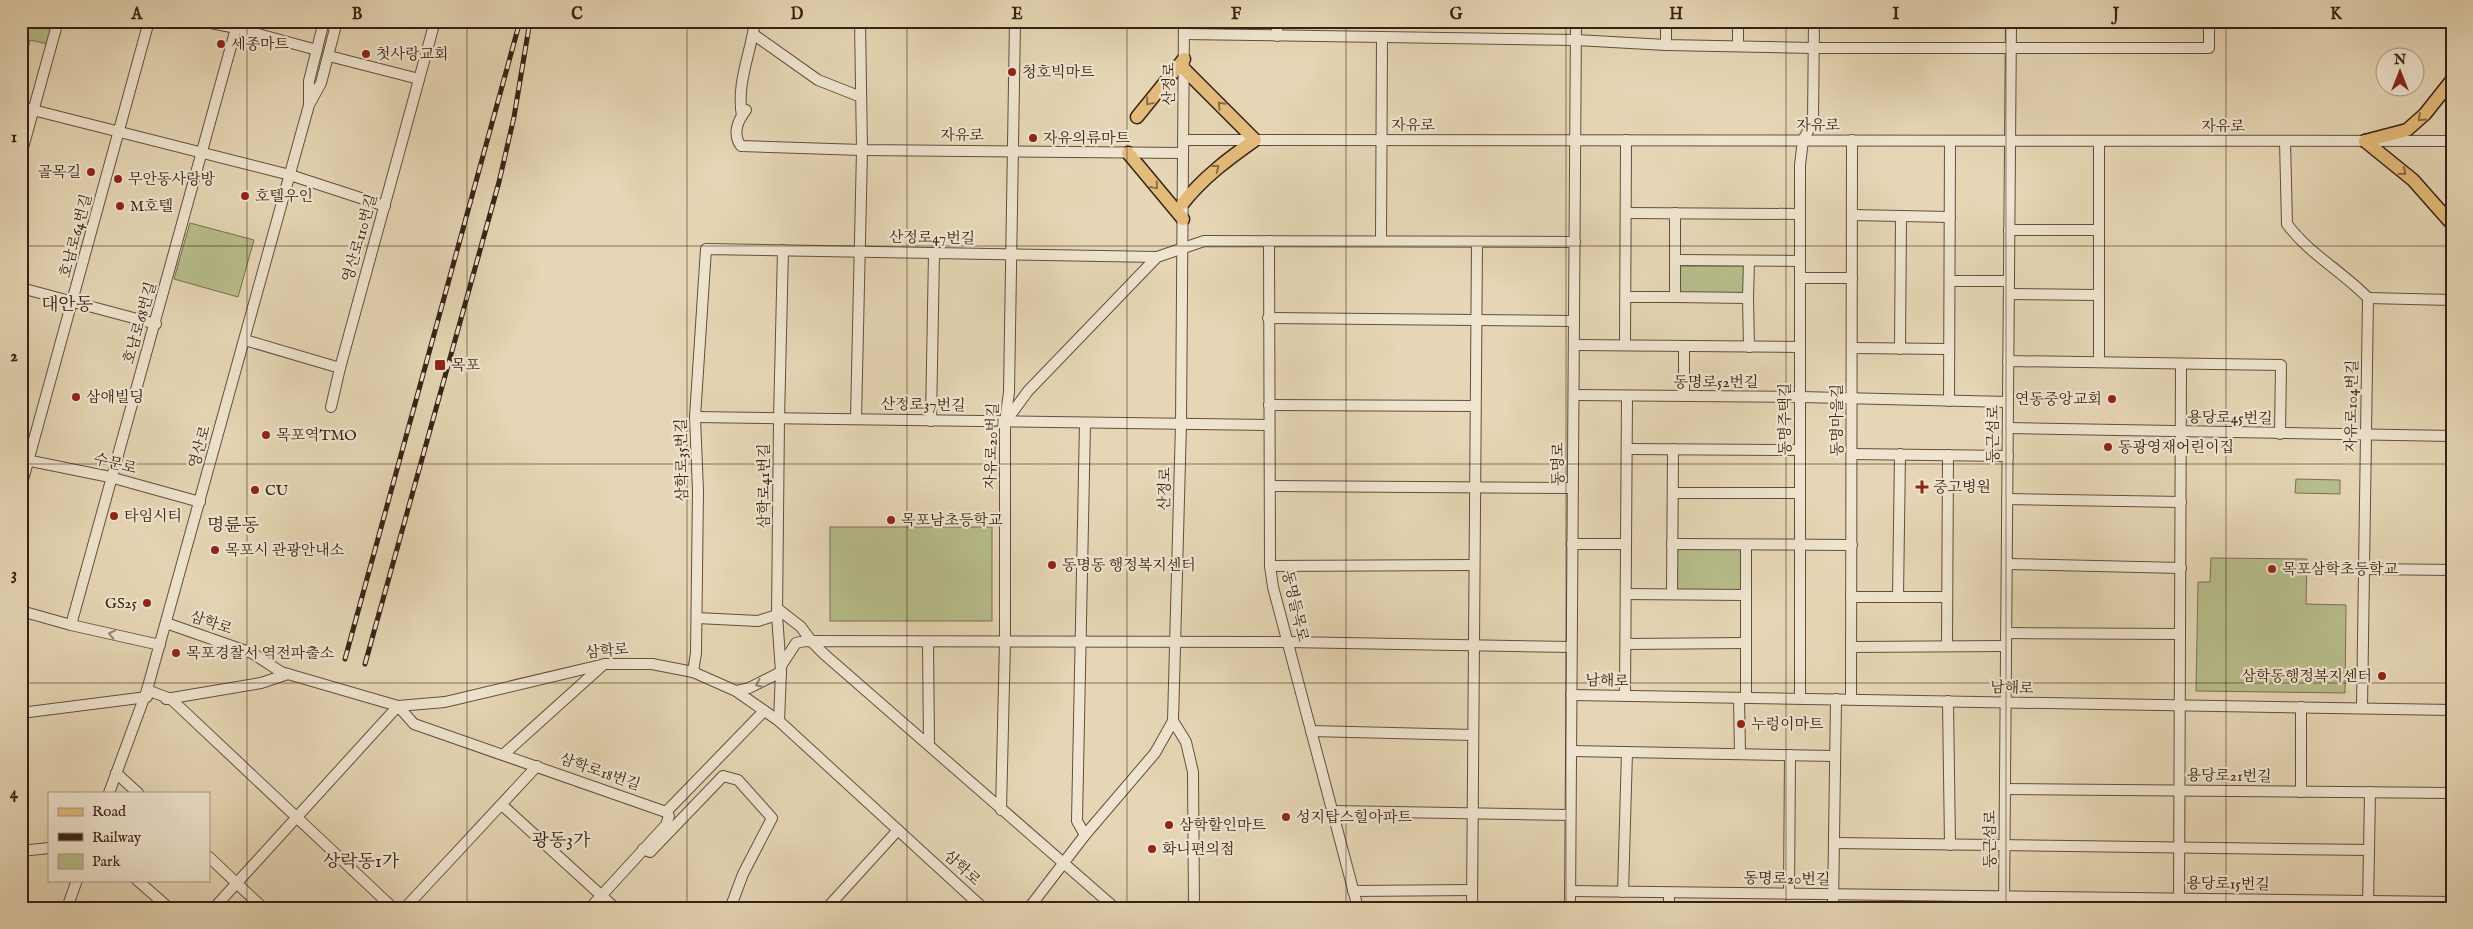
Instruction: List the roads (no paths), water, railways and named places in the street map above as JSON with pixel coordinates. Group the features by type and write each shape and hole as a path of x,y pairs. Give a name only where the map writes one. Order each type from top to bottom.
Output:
{"main road":[{"path":"1137,117 1184,64 1255,140 1198,183 1183,204"},
{"path":"2365,141 2407,130 2425,114 2452,80"},
{"path":"2365,141 2413,180 2452,224"},
{"path":"1128,152 1183,219"}],"street":[{"path":"21,155 58,21"},
{"name":"호남로64번길","path":"21,487 25,460 73,302 149,21"},
{"path":"201,21 237,25 317,50"},
{"name":"영산로","path":"309,105 309,81 324,21"},
{"name":"영산로","path":"109,792 160,645 309,105 321,82 337,21"},
{"name":"영산로110번길","path":"331,406 435,21"},
{"path":"755,21 753,34 818,80 861,97"},
{"path":"856,419 862,150 860,21"},
{"name":"자유로20번길","path":"1001,810 1005,641 1005,422 1009,392 1015,21"},
{"name":"산정로","path":"1029,908 1085,835 1155,753 1173,722 1177,642 1181,424 1184,21"},
{"path":"1277,21 1277,36"},
{"name":"동명로","path":"1570,908 1576,21"},
{"path":"1666,21 1666,45"},
{"path":"1738,21 1738,46"},
{"path":"1803,140 1813,122 1814,21"},
{"name":"둥근섬로","path":"2004,908 2011,21"},
{"path":"1184,34 1576,40 1666,45 1813,48 2209,48 2209,21"},
{"name":"호남로68번길","path":"70,625 110,477 156,324 237,25"},
{"name":"자유로","path":"753,34 746,54 740,104 744,113 738,120 737,141 741,146 862,150 1183,153"},
{"path":"1381,241 1382,37"},
{"path":"329,56 419,79"},
{"path":"21,107 290,175 385,206"},
{"name":"자유로","path":"1184,140 2452,141"},
{"path":"1626,140 1626,345"},
{"name":"동명주택길","path":"1800,698 1800,214 1803,140"},
{"name":"동명마을길","path":"1851,699 1852,140"},
{"path":"1949,401 1950,141"},
{"path":"2098,141 2098,362"},
{"path":"2285,141 2287,224 2311,249 2354,283 2368,298 2452,300"},
{"path":"1626,213 1800,214"},
{"path":"1675,213 1675,297"},
{"path":"1852,215 1950,217"},
{"path":"1900,216 1900,349"},
{"path":"2009,230 2098,230"},
{"path":"1005,422 1028,391 1158,258 1204,241 1574,242"},
{"name":"동명들목로","path":"1269,241 1270,566 1273,587 1287,642 1358,908"},
{"path":"1472,908 1476,242"},
{"name":"산정로47번길","path":"706,248 1158,258"},
{"name":"삼학로35번길","path":"693,672 696,653 697,618 698,491 695,417 706,248"},
{"name":"삼학로41번길","path":"779,721 781,669 778,612 779,418 783,250"},
{"path":"931,420 934,253"},
{"path":"1675,260 1800,261"},
{"path":"1749,261 1749,347"},
{"path":"1800,278 1852,278"},
{"path":"1950,281 2009,281"},
{"path":"21,288 156,324"},
{"path":"2009,294 2098,295"},
{"path":"1626,297 1748,298"},
{"name":"자유로104번길","path":"2362,708 2368,298"},
{"path":"1268,318 1574,321"},
{"path":"245,340 340,368"},
{"path":"1574,345 1800,347"},
{"path":"1684,346 1684,396"},
{"path":"1852,348 1949,349"},
{"path":"2008,360 2281,365 2280,434"},
{"path":"2180,903 2182,364"},
{"name":"동명로52번길","path":"1574,395 1800,397 2008,402"},
{"path":"1626,696 1627,396"},
{"path":"1269,405 1476,406"},
{"name":"산정로37번길","path":"695,417 1269,425"},
{"path":"1085,423 1078,821 1085,835"},
{"name":"용당로45번길","path":"2008,428 2452,436"},
{"path":"1626,449 1800,450"},
{"path":"1672,594 1673,449"},
{"path":"1852,454 2008,456"},
{"path":"1898,597 1900,454"},
{"path":"1947,646 1948,455"},
{"name":"수문로","path":"25,460 110,477 200,502"},
{"path":"1270,486 1573,488"},
{"path":"1673,493 1800,493"},
{"path":"2007,499 2181,502"},
{"path":"1572,544 1626,544"},
{"path":"1672,544 1852,545"},
{"path":"1740,754 1746,643 1746,544"},
{"path":"2007,564 2181,568"},
{"path":"1270,566 1474,565"},
{"path":"2364,569 2452,570"},
{"path":"1626,594 1746,595"},
{"path":"1851,597 1947,597"},
{"path":"21,611 70,625 160,645"},
{"path":"697,618 758,621 778,612 801,627 812,642 1001,810 1115,908"},
{"name":"삼학로","path":"166,623 252,654 281,672 398,706 445,702 605,664 652,664 693,672 736,691 779,721 983,908"},
{"path":"2006,633 2180,634"},
{"path":"736,691 749,688 781,669 796,643 802,641 1287,642 1572,647"},
{"path":"928,642 929,745"},
{"path":"1626,644 1746,643"},
{"path":"1851,647 2006,646"},
{"path":"504,754 605,664"},
{"path":"21,713 145,693 170,699 261,683 288,674"},
{"name":"남해로","path":"1571,696 1742,697 2452,710"},
{"path":"170,699 393,908"},
{"path":"1833,908 1836,699"},
{"path":"1948,701 1950,845"},
{"path":"214,908 398,706"},
{"name":"삼학로18번길","path":"398,706 414,724 666,812"},
{"path":"2301,708 2301,792"},
{"path":"590,908 666,825 669,816 666,812 764,711"},
{"path":"1173,722 1186,742 1194,778 1194,908"},
{"path":"1310,731 1473,735"},
{"path":"1571,751 1835,756"},
{"path":"1623,892 1626,752"},
{"path":"1789,894 1790,755"},
{"path":"406,908 537,766"},
{"path":"116,773 137,792"},
{"path":"643,850 650,852 723,776 738,780 772,818 743,874 732,906 733,908"},
{"name":"용당로21번길","path":"2005,789 2452,793"},
{"path":"2368,904 2370,792"},
{"path":"502,805 615,908"},
{"path":"1333,811 1570,815"},
{"path":"2451,905 2452,814"},
{"path":"827,908 898,830"},
{"path":"1834,843 2369,850"},
{"path":"21,852 48,848"},
{"path":"210,858 263,908"},
{"path":"68,908 76,882"},
{"path":"139,882 169,908"},
{"path":"1353,891 1472,890"},
{"name":"동명로20번길","path":"1570,892 2004,896"},
{"path":"1669,893 1669,908"},
{"name":"용당로15번길","path":"2004,896 2180,903 2451,905"}],"railway":[{"path":"345,659 520,21"},
{"path":"365,664 499,182 514,117 530,21"}],"place":[{"name":"세종마트","path":"221,44"},
{"name":"첫사랑교회","path":"366,54"},
{"name":"청호빅마트","path":"1012,72"},
{"name":"자유의류마트","path":"1033,138"},
{"name":"골목길","path":"91,172"},
{"name":"무안동사랑방","path":"118,179"},
{"name":"호텔우인","path":"245,196"},
{"name":"M호텔","path":"120,206"},
{"name":"목포","path":"440,365"},
{"name":"삼애빌딩","path":"76,397"},
{"name":"연동중앙교회","path":"2112,399"},
{"name":"목포역TMO","path":"266,435"},
{"name":"동광영재어린이집","path":"2108,447"},
{"name":"중고병원","path":"1922,487"},
{"name":"CU","path":"255,490"},
{"name":"타임시티","path":"114,516"},
{"name":"목포남초등학교","path":"891,520"},
{"name":"목포시 관광안내소","path":"215,550"},
{"name":"동명동 행정복지센터","path":"1052,565"},
{"name":"목포삼학초등학교","path":"2272,569"},
{"name":"GS25","path":"147,603"},
{"name":"목포경찰서 역전파출소","path":"176,653"},
{"name":"삼학동행정복지센터","path":"2382,676"},
{"name":"누렁이마트","path":"1741,724"},
{"name":"성지탑스힐아파트","path":"1286,817"},
{"name":"삼학할인마트","path":"1169,825"},
{"name":"화니편의점","path":"1152,849"}],"district":[{"name":"대안동","path":"67,305"},
{"name":"명륜동","path":"233,526"},
{"name":"광동3가","path":"561,841"},
{"name":"상락동1가","path":"361,862"}]}
